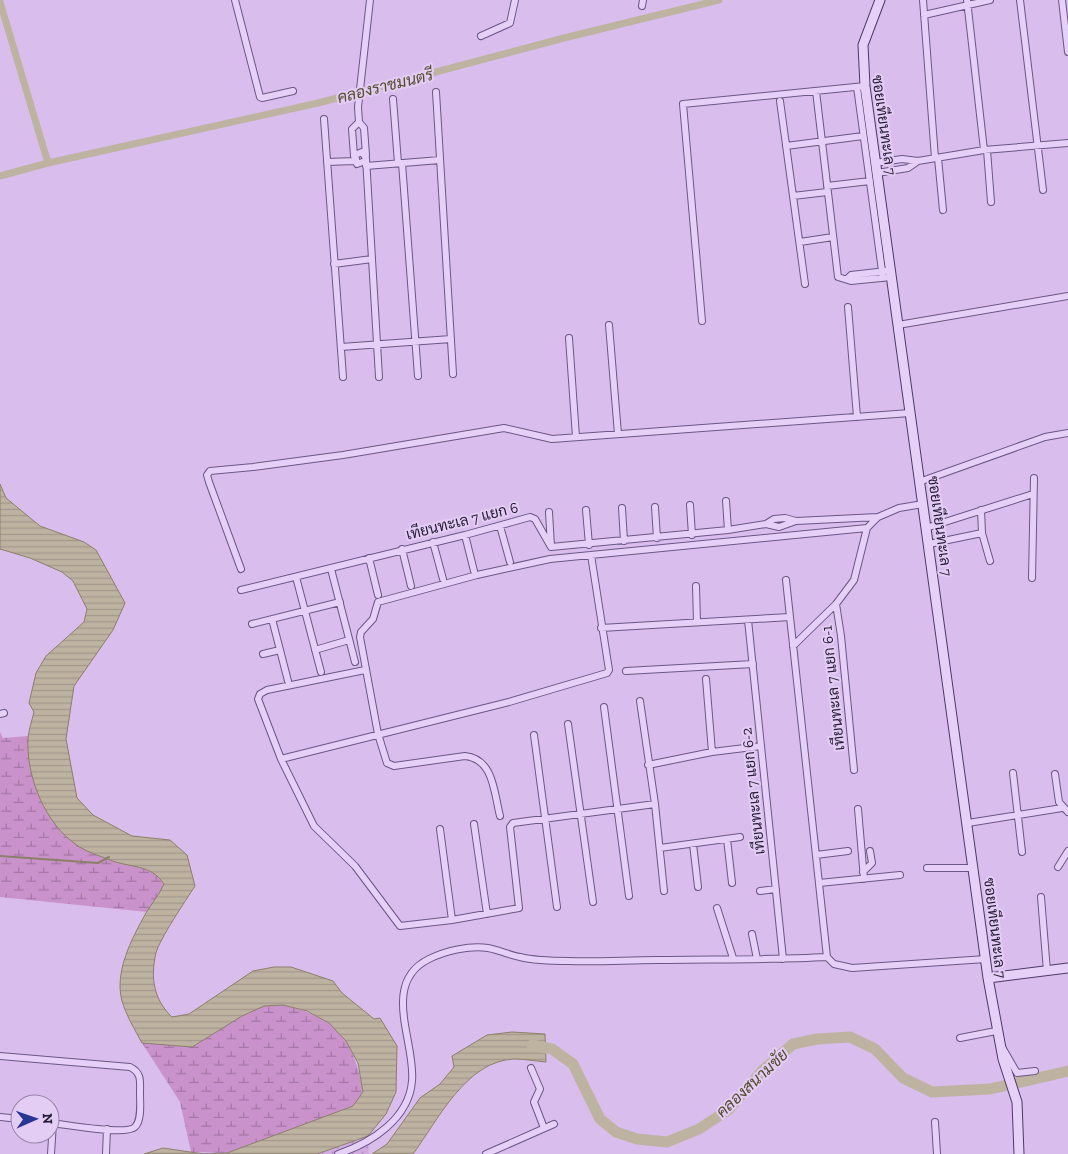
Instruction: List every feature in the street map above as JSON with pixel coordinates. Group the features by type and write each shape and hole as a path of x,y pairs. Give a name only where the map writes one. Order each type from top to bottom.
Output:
{"street":[{"path":"234,0 260,97 293,91"},
{"path":"370,0 358,107 359,122 364,128 380,377"},
{"path":"480,36 510,23 515,0"},
{"name":"ซอยเทียนทะเล 7","path":"880,0 863,45 861,87 877,173 887,274 898,325 996,1031 1003,1059 1014,1089 1018,1110 1019,1154"},
{"path":"923,0 936,158 943,210"},
{"path":"924,15 967,3 990,0"},
{"path":"1020,0 1043,190"},
{"path":"1062,0 1068,52"},
{"path":"967,3 991,202"},
{"path":"702,321 683,104 816,91 861,87 864,136 870,181 887,274 851,275 847,280 841,280 838,277 816,91"},
{"path":"436,92 453,374"},
{"path":"393,99 417,341 418,376"},
{"path":"780,101 805,284"},
{"path":"324,119 343,376"},
{"path":"359,122 352,129 354,159 359,164 366,161 400,163 440,160"},
{"path":"786,146 864,136"},
{"path":"875,163 902,159 918,161 985,150 1068,143"},
{"path":"327,162 354,159 360,152 366,161"},
{"path":"877,173 908,168 918,161"},
{"path":"793,196 870,181"},
{"path":"800,242 833,237"},
{"path":"334,264 372,260"},
{"path":"898,325 1068,296"},
{"path":"848,307 857,417"},
{"path":"609,325 618,434"},
{"path":"568,338 576,437"},
{"path":"341,347 451,339"},
{"path":"242,569 207,476 210,471 343,455 504,428 547,438 576,437 910,413"},
{"path":"920,482 1045,436 1068,434"},
{"path":"1032,578 1034,478"},
{"path":"926,528 1033,494"},
{"path":"726,502 728,530"},
{"path":"549,512 551,548 692,535 766,524 774,519 785,518 796,521 878,517 899,508 923,504"},
{"path":"690,505 692,535"},
{"path":"655,507 657,538"},
{"path":"622,508 624,541"},
{"path":"586,510 588,545"},
{"path":"981,510 982,533 990,561"},
{"name":"เทียนทะเล 7 แยก 6","path":"241,590 533,517 551,548"},
{"path":"794,646 836,604 854,580 867,528 878,517"},
{"path":"500,526 510,562"},
{"path":"500,816 492,782 486,766 480,760 465,756 389,766 387,764 378,734 364,670 360,634 373,619 379,601 517,566 591,555 867,528"},
{"path":"929,544 982,533"},
{"path":"465,535 474,571"},
{"path":"433,542 443,579"},
{"path":"402,549 411,586"},
{"path":"281,759 603,676 609,670 591,555"},
{"path":"369,558 378,595"},
{"path":"331,569 355,662"},
{"path":"296,577 321,672"},
{"path":"786,580 827,957 834,964 852,968 986,958"},
{"path":"696,586 697,622"},
{"path":"252,624 340,602"},
{"name":"เทียนทะเล 7 แยก 6-1","path":"836,604 842,636 854,770"},
{"path":"602,628 790,617"},
{"path":"272,619 288,681"},
{"name":"เทียนทะเล 7 แยก 6-2","path":"748,620 783,959"},
{"path":"316,650 349,640"},
{"path":"263,654 280,650"},
{"path":"626,672 753,664"},
{"path":"364,670 267,690 260,694 258,699 262,714 281,759 314,826 355,866 401,926 452,920 520,907 511,831 512,824 655,804"},
{"path":"706,679 712,752"},
{"path":"640,701 655,804 664,891"},
{"path":"604,707 629,896"},
{"path":"568,724 593,902"},
{"path":"534,735 557,908"},
{"path":"648,764 712,752 762,746"},
{"path":"1013,772 1022,852"},
{"path":"968,823 1018,814 1065,810 1058,796 1055,774"},
{"path":"858,809 863,875"},
{"path":"474,824 487,914"},
{"path":"440,829 452,920"},
{"path":"660,848 740,837"},
{"path":"727,839 732,883"},
{"path":"693,844 698,887"},
{"path":"816,855 848,851"},
{"path":"863,875 872,863 870,851"},
{"path":"1058,867 1068,852"},
{"path":"927,868 974,868"},
{"path":"819,883 863,875 900,875"},
{"path":"760,891 776,890"},
{"path":"1041,897 1047,972"},
{"path":"717,908 733,958"},
{"path":"752,934 758,959"},
{"path":"338,1154 356,1148 384,1130 406,1102 413,1074 404,1026 404,998 408,980 427,959 443,953 485,947 521,957 559,961 827,957"},
{"path":"988,978 1068,968"},
{"path":"960,1038 996,1031"},
{"path":"1000,1044 1017,1073 1035,1070"},
{"path":"0,1056 130,1068 140,1076 140,1113 136,1126 132,1129 107,1129 60,1124"},
{"path":"531,1068 540,1089 534,1102 544,1128"},
{"path":"935,1122 936,1154"},
{"path":"486,1154 554,1124"},
{"path":"106,1154 107,1129"}],"shaded area":[{"path":"0,484 6,498 40,526 84,542 96,550 125,603 113,630 74,686 66,739 77,798 93,815 132,836 170,840 187,855 195,886 158,947 153,971 157,996 172,1017 189,1014 253,971 274,967 291,967 333,981 342,993 374,1019 380,1018 397,1046 396,1092 386,1114 368,1136 317,1154 204,1154 227,1153 353,1106 363,1092 358,1063 346,1041 329,1023 307,1011 283,1005 264,1006 242,1016 192,1047 142,1043 122,1001 120,979 122,967 135,933 164,884 153,873 89,852 66,837 47,812 34,784 28,753 28,735 34,712 29,703 36,673 46,656 84,622 87,609 73,581 62,572 30,558 0,549"},
{"path":"512,1032 545,1034 546,1062 514,1059 497,1062 481,1070 455,1094 413,1154 372,1154 387,1144 420,1098 440,1084 454,1067 452,1056 487,1035"},
{"path":"368,1136 369,1154 317,1154"},
{"path":"163,1148 204,1154 144,1154"}],"green space":[{"path":"0,732 3,738 28,736 34,778 40,797 49,815 61,830 93,854 148,870 164,884 158,897 147,912 0,897"},
{"path":"283,1005 317,1016 340,1033 348,1044 354,1058 363,1092 353,1106 227,1153 191,1152 180,1102 142,1043 192,1047 242,1016 264,1006"}],"waterway":[{"name":"คลองราชมนตรี","path":"48,163 318,103 564,38 719,0"},
{"path":"0,2 48,163 0,176"},
{"path":"0,856 98,863 109,857"},
{"name":"คลองสนามชัย","path":"532,1045 552,1049 573,1064 600,1119 616,1132 637,1139 667,1142 699,1129 728,1110 762,1071 793,1044 817,1039 850,1037 875,1049 903,1078 932,1092 990,1089 1068,1071"}]}
